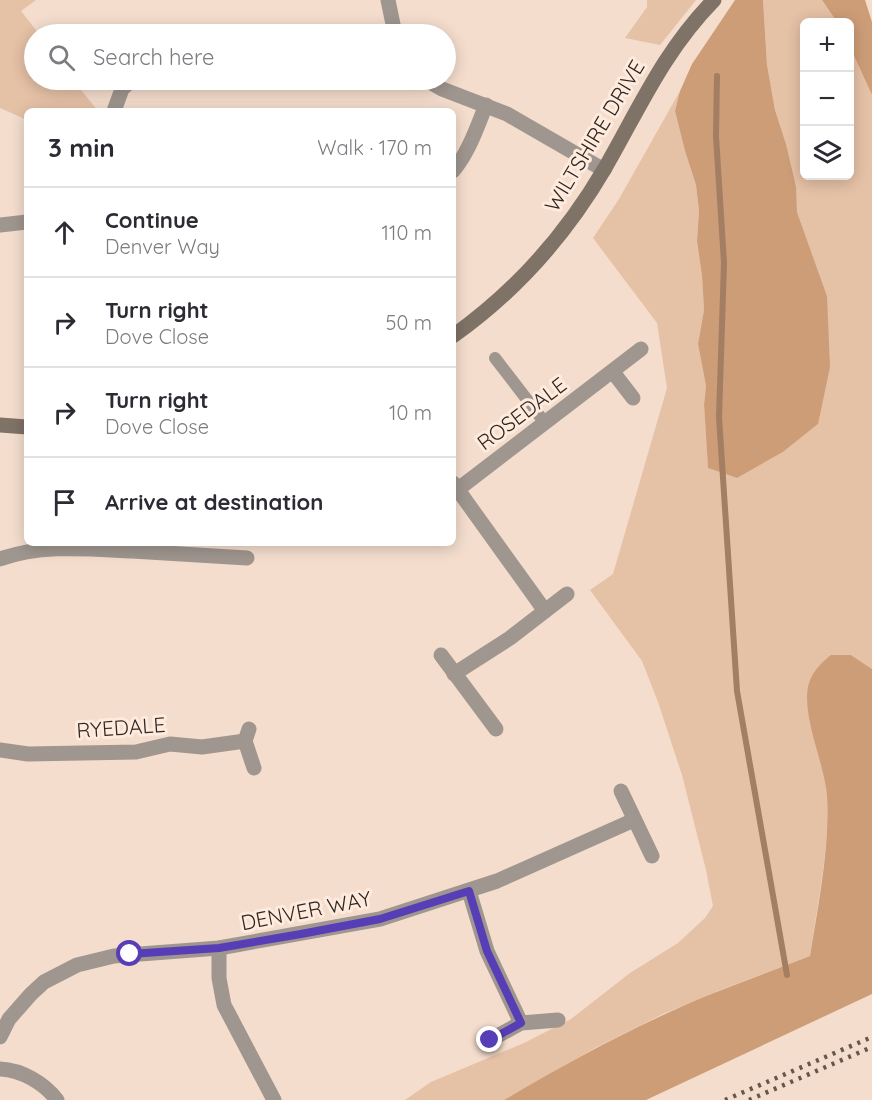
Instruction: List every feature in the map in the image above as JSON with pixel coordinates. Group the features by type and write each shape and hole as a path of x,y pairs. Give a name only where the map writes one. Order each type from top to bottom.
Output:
{"street":[{"path":"388,0 393,24"},
{"name":"WILTSHIRE DRIVE","path":"456,334 502,297 537,261 566,225 604,170 668,56 686,31 714,0"},
{"path":"115,108 122,90"},
{"path":"447,90 507,114 604,170"},
{"path":"456,167 471,142 486,105"},
{"path":"0,225 24,222"},
{"name":"ROSEDALE","path":"456,486 545,423 641,349"},
{"path":"613,372 633,398"},
{"path":"0,425 24,426"},
{"name":"ROSEDALE","path":"456,488 545,611"},
{"path":"0,559 31,552 76,548 247,558"},
{"path":"454,674 510,638 567,594"},
{"path":"441,655 496,729"},
{"name":"RYEDALE","path":"0,750 28,754 136,752 170,744 202,747 247,735 254,768"},
{"path":"621,791 652,856"},
{"name":"DENVER WAY","path":"0,1037 9,1019 44,982 78,965 122,955 219,948 380,919 469,891 634,820"},
{"path":"469,891 487,951 521,1023"},
{"path":"219,948 219,978 224,1005 274,1100"},
{"path":"490,1040 521,1023 558,1020"},
{"path":"0,1069 25,1075 47,1089 57,1100"}],"lane":[{"path":"495,358 545,423"}],"shaded area":[{"path":"0,0 36,0 21,11 31,24 24,24 24,90 81,90 96,108 24,108 24,119 0,108"},
{"path":"647,0 696,0 660,45 625,38 647,7"},
{"path":"735,0 763,0 767,65 775,110 796,187 797,212 827,296 830,367 818,424 783,452 737,478 708,468 704,405 706,386 698,344 704,310 697,241 699,211 696,185 675,111 680,91 692,64"},
{"path":"763,0 822,0 834,18 800,18 800,180 854,180 854,56 872,95 872,669 851,655 808,711 825,774 827,796 825,856 810,956 663,1014 595,1048 504,1100 405,1100 431,1082 524,1043 571,1019 630,973 678,943 705,918 713,906 682,775 658,702 642,661 590,590 613,574 667,388 657,323 593,238 619,199 680,91 675,111 696,185 699,211 697,241 704,310 698,344 706,386 704,406 708,468 737,478 783,452 818,424 827,296 797,212 795,187 786,144 775,110 767,65"},
{"path":"822,0 865,0 872,22 872,95 854,56 854,18 834,18"},
{"path":"831,655 851,655 872,669 872,994 646,1100 504,1100 581,1056 661,1016 810,956 823,876 827,836 827,796 810,724 807,695 813,675"}],"waterway":[{"path":"717,76 716,136 724,263 719,417 737,691 787,975"}],"railway":[{"path":"725,1100 872,1037"},
{"path":"749,1100 872,1047"}],"route":[{"path":"130,954 219,948 301,934 380,919 469,891 487,951 521,1023 490,1040"}]}
